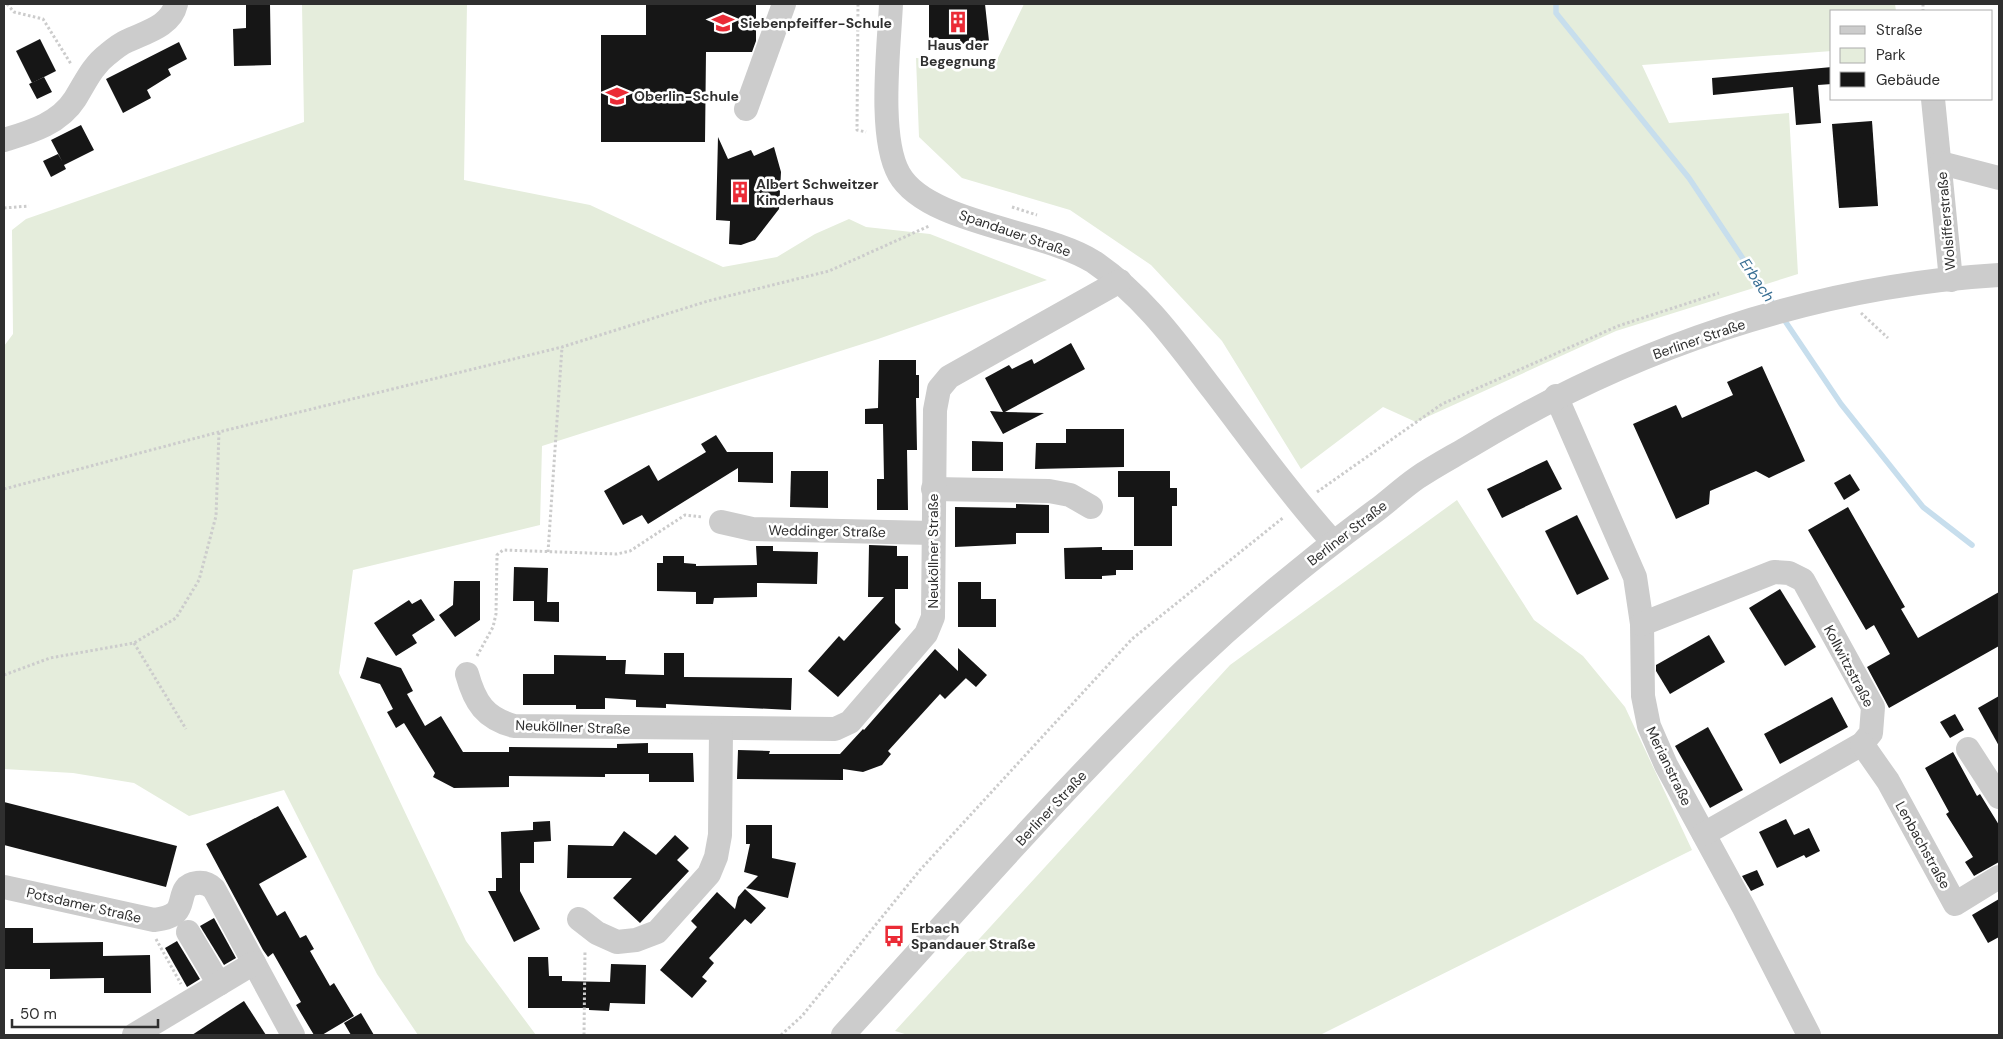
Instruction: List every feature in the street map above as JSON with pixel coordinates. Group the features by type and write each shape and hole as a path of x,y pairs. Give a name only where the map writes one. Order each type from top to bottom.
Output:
{"street":[{"path":"4,140 46,126 57,118 74,101 90,72 112,51 125,42 165,22 174,14 176,4"},
{"path":"746,109 784,4"},
{"name":"Spandauer Straße","path":"891,4 887,119 891,154 899,174 916,192 937,206 1058,245 1092,261 1120,282 1165,326 1300,504 1333,542"},
{"name":"Wolsifferstraße","path":"1933,100 1941,163 1951,280"},
{"name":"Wolsifferstraße","path":"1941,163 1999,178"},
{"name":"Berliner Straße","path":"843,1035 1080,777 1180,675 1267,597 1333,542 1417,478 1556,396 1679,344 1761,317 1843,297 1951,280 1999,275"},
{"name":"Neuköllner Straße","path":"467,674 480,707 497,722 514,726 721,730 835,729 850,722 926,634 932,617 935,410 939,390 949,378 1120,282"},
{"name":"Merianstraße","path":"1556,396 1635,577 1642,624 1643,696 1648,726 1666,765 1809,1035"},
{"path":"933,489 1049,491 1070,496 1091,507"},
{"name":"Weddinger Straße","path":"722,522 752,529 933,533"},
{"name":"Kollwitzstraße","path":"1642,624 1774,572 1789,573 1803,580 1873,707 1871,733 1862,744"},
{"path":"582,922 597,933 617,942 636,940 657,932 708,874 716,857 720,835 721,730"},
{"path":"1704,834 1862,744"},
{"name":"Lenbachstraße","path":"1862,744 1888,781 1955,904 1999,877"},
{"path":"1968,749 1999,797"},
{"name":"Potsdamer Straße","path":"4,887 144,919 165,919 177,912 186,887 194,883 204,882 214,889 254,963"},
{"path":"188,932 219,984"},
{"path":"134,1035 254,963 293,1035"}],"path":[{"path":"7,4 14,12 43,19 84,84"},
{"path":"858,4 857,130 868,132 869,140"},
{"path":"4,208 29,206"},
{"path":"4,489 219,432 562,347 708,301 829,271 956,213"},
{"path":"1843,297 1888,338"},
{"path":"548,552 562,347"},
{"path":"4,675 50,658 134,643 176,618 199,580 216,516 219,432"},
{"path":"1276,510 1283,518"},
{"path":"467,674 493,626 496,614 497,556 503,550 617,554 630,551 686,515 722,522"},
{"path":"134,643 186,729"},
{"path":"144,919 190,1001"},
{"path":"582,922 584,1035"}],"green space":[{"path":"302,4 467,4 464,180 590,205 723,267 777,257 815,234 849,219 866,227 930,234 1047,280 878,339 542,446 540,525 353,570 339,673 466,941 536,1035 418,1035 377,974 284,790 189,816 134,783 73,773 4,769 4,346 13,334 12,230 26,219 304,122"},
{"path":"1024,4 1895,4 1896,10 1830,10 1830,51 1642,65 1669,123 1789,113 1798,274 1616,331 1416,422 1383,407 1301,469 1222,341 1151,265 1070,210 962,178 919,137 916,58 996,62"},
{"path":"1457,500 1534,620 1583,656 1625,707 1692,850 1320,1035 908,1035 895,1031 1230,665"}],"building":[{"path":"246,4 270,4 271,65 234,66 233,29 246,28"},
{"path":"646,4 756,4 756,41 752,52 706,52 705,142 601,142 601,35 646,35"},
{"name":"Haus der Begegnung","path":"929,4 985,4 989,41 961,44 960,39 929,39"},
{"path":"40,39 56,71 32,83 16,51"},
{"path":"179,42 187,59 168,69 171,75 147,90 151,98 123,113 106,79"},
{"path":"1830,67 1830,84 1818,85 1821,123 1796,125 1793,87 1713,95 1712,78"},
{"path":"44,77 52,92 37,99 29,84"},
{"path":"1872,121 1878,206 1839,208 1832,124"},
{"path":"81,125 94,150 64,165 66,169 51,177 43,161 58,154 62,161 51,140"},
{"name":"Albert Schweitzer Kinderhaus","path":"718,137 728,159 751,150 754,156 774,147 781,172 779,209 755,240 741,245 729,244 730,221 716,220"},
{"path":"1071,343 1085,369 1005,412 1044,413 1003,434 990,411 1003,412 985,378 1009,365 1012,369 1032,359 1034,364"},
{"path":"879,360 916,360 916,375 919,375 919,398 916,398 917,450 907,450 908,510 877,510 877,479 884,479 883,424 865,424 865,409 878,408"},
{"path":"1762,366 1805,461 1769,478 1756,471 1710,491 1709,504 1676,519 1633,424 1676,405 1682,418 1733,395 1727,382"},
{"path":"1066,429 1124,429 1124,467 1035,469 1036,443 1066,443"},
{"path":"716,435 727,452 773,452 773,483 738,482 738,468 648,524 642,515 623,525 604,491 649,465 658,481 706,452 701,444"},
{"path":"972,441 1003,442 1003,471 972,471"},
{"path":"1547,460 1562,489 1502,518 1487,489"},
{"path":"791,471 828,471 828,508 790,507"},
{"path":"1118,471 1170,471 1170,488 1177,488 1177,506 1172,506 1172,546 1134,546 1134,497 1118,497"},
{"path":"1850,474 1860,490 1844,500 1834,483"},
{"path":"1016,504 1049,505 1049,533 1016,533 1016,544 955,547 955,507 1016,508"},
{"path":"1848,507 1905,607 1901,609 1918,638 1999,592 1999,646 1889,708 1867,667 1890,654 1874,625 1866,630 1808,530"},
{"path":"1577,515 1609,579 1577,595 1545,531"},
{"path":"869,545 897,546 897,556 908,556 908,589 895,589 895,623 901,629 838,697 808,671 839,636 844,641 884,597 868,597"},
{"path":"756,546 773,546 773,551 818,552 817,584 757,583 757,597 714,598 713,604 696,604 696,592 657,591 657,563 663,563 663,556 684,556 684,563 696,564 696,566 757,565"},
{"path":"1102,547 1102,550 1133,550 1133,570 1116,570 1116,575 1102,576 1102,579 1065,579 1064,548"},
{"path":"514,567 548,568 547,602 559,602 559,622 534,621 534,601 513,601"},
{"path":"454,581 480,581 480,620 455,637 439,615 453,605"},
{"path":"958,582 981,582 981,599 996,599 996,627 958,627"},
{"path":"1780,589 1816,647 1785,666 1749,608"},
{"path":"421,599 435,620 412,635 417,643 396,656 374,623 409,600 412,604"},
{"path":"1709,635 1725,662 1670,694 1656,671 1656,665"},
{"path":"958,648 987,675 976,687 966,678 945,699 940,694 888,751 891,754 882,765 863,772 843,769 843,780 737,779 738,750 770,751 769,754 840,754 864,730 935,649 958,671"},
{"path":"664,653 684,653 684,677 792,678 791,710 666,704 666,708 636,707 636,700 605,698 605,709 576,709 576,705 523,705 523,674 554,674 554,655 606,656 606,660 626,660 625,674 664,675"},
{"path":"367,657 401,668 413,691 407,694 425,726 441,716 463,752 509,752 509,747 617,748 617,744 648,743 648,753 693,753 694,782 649,782 649,774 605,774 605,777 509,776 509,787 454,788 433,777 435,773 404,723 396,728 387,712 393,709 380,684 360,678"},
{"path":"1999,696 1999,746 1978,708"},
{"path":"1832,697 1848,727 1780,764 1764,734"},
{"path":"1955,714 1964,730 1950,738 1940,722"},
{"path":"1708,727 1743,790 1710,808 1675,746"},
{"path":"1953,752 1977,796 1980,794 1999,825 1999,862 1974,876 1965,862 1973,857 1946,814 1949,812 1925,768"},
{"path":"4,802 177,846 166,887 4,845"},
{"path":"278,806 307,857 259,884 277,916 285,911 300,938 306,935 314,949 310,951 330,986 334,983 354,1016 322,1035 314,1035 296,1005 301,1002 273,953 268,957 263,950 206,844"},
{"path":"1786,819 1794,835 1809,828 1820,851 1806,858 1804,855 1777,868 1759,832"},
{"path":"550,821 551,841 534,842 534,863 520,863 520,891 540,929 514,942 488,891 496,891 496,878 502,878 501,832 533,830 533,822"},
{"path":"746,825 772,825 772,858 796,863 788,898 746,888 758,876 744,872 750,844 746,844"},
{"path":"624,831 656,855 675,835 689,848 677,860 689,871 640,923 613,898 632,878 567,878 568,845 613,846"},
{"path":"1757,870 1764,885 1751,891 1742,876"},
{"path":"745,889 766,908 751,924 745,919 709,958 714,963 702,977 707,981 692,998 660,970 697,927 691,921 717,892 735,909 738,897"},
{"path":"1999,899 1999,937 1988,943 1972,915"},
{"path":"214,918 236,958 224,965 200,926"},
{"path":"4,928 33,928 33,943 103,942 103,956 150,955 151,993 104,993 104,978 50,979 50,969 4,969"},
{"path":"177,941 200,979 187,987 165,948"},
{"path":"528,957 548,957 549,976 562,976 562,981 610,982 611,964 646,965 645,1004 610,1003 609,1011 589,1010 589,1008 528,1008"},
{"path":"244,1001 266,1035 192,1035 227,1012"},
{"path":"361,1013 374,1035 351,1035 344,1023"}],"waterway":[{"name":"Erbach","path":"1556,4 1556,13 1689,178 1776,308"},
{"name":"Erbach","path":"1783,318 1841,404 1923,507 1972,545"}],"place":[{"name":"Haus der Begegnung","path":"958,22"},
{"name":"Siebenpfeiffer-Schule","path":"723,23"},
{"name":"Oberlin-Schule","path":"617,96"},
{"name":"Albert Schweitzer Kinderhaus","path":"740,192"},
{"name":"Erbach Spandauer Straße","path":"894,936"}]}
